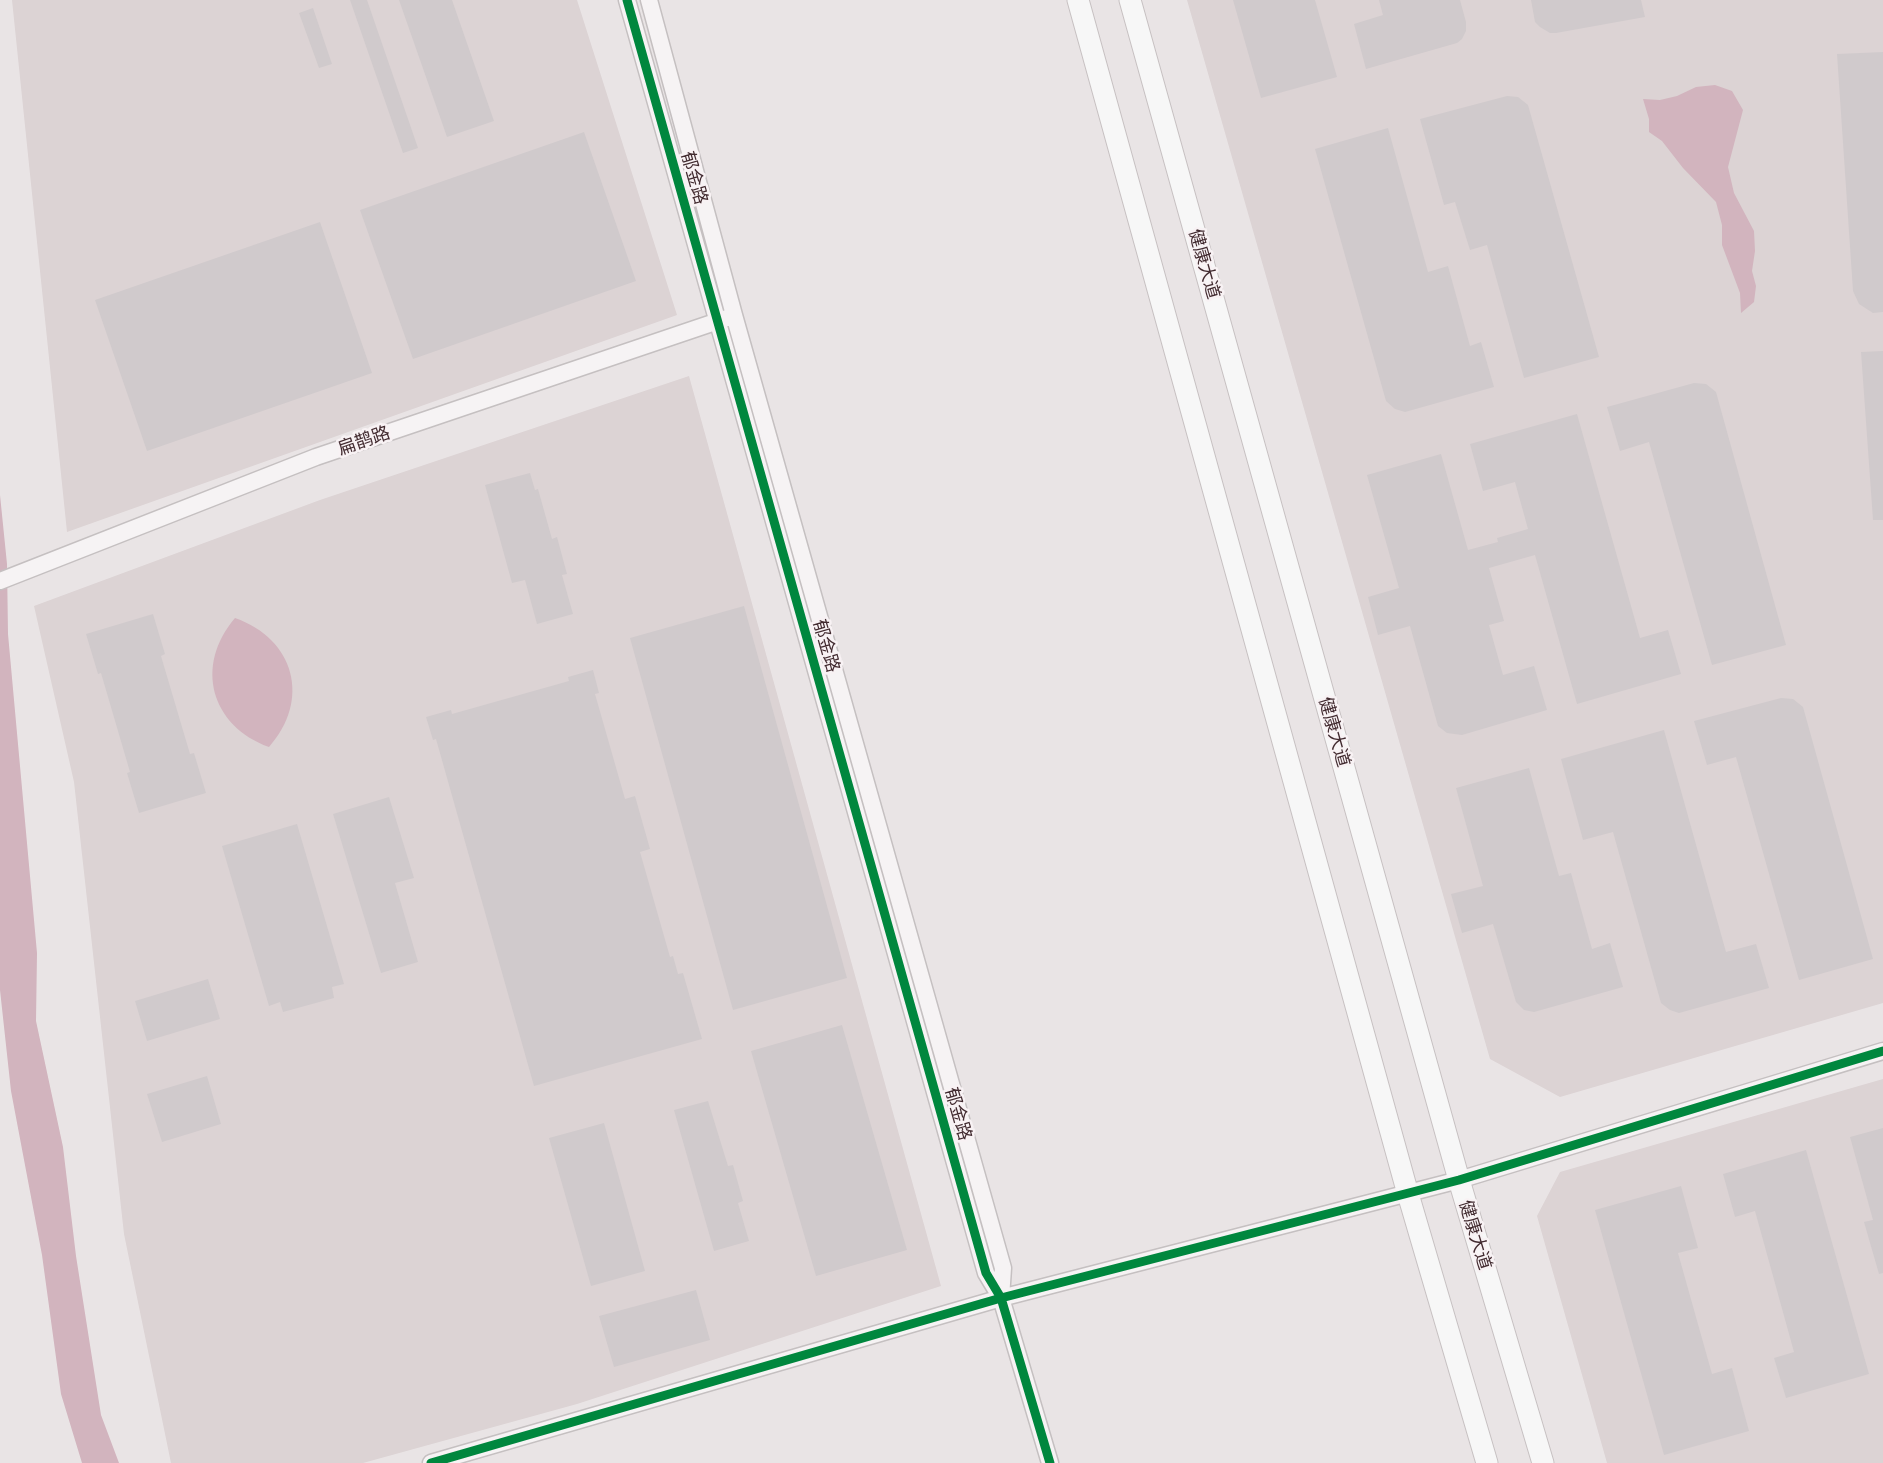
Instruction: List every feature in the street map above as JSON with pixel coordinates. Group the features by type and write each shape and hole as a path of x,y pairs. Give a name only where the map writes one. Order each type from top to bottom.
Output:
{"main road":[{"path":"1078,0 1408,1194 1487,1463"},
{"name":"健康大道","path":"1130,0 1459,1180 1543,1463"}],"street":[{"name":"郁金路","path":"627,0 986,1273 1001,1298"},
{"name":"郁金路","path":"649,0 734,315 1003,1268 1001,1298"},
{"name":"扁鹊路","path":"0,580 316,457 734,315"},
{"path":"431,1463 1001,1298 1459,1180 1883,1051"},
{"path":"1001,1298 1050,1463"}],"shaded area":[{"path":"12,0 577,0 677,315 67,532"},
{"path":"1187,0 1883,0 1883,1003 1560,1097 1490,1059"},
{"path":"1715,85 1732,91 1743,110 1728,167 1734,193 1754,231 1755,251 1752,271 1756,286 1754,302 1741,313 1740,293 1722,245 1722,225 1716,202 1683,168 1662,141 1649,132 1649,119 1643,99 1660,100 1677,96 1696,87"},
{"path":"689,376 941,1286 577,1404 363,1463 171,1463 124,1234 74,782 34,606 320,500"},
{"path":"0,495 7,564 8,634 37,953 36,1021 63,1147 76,1256 101,1415 119,1463 82,1463 61,1394 42,1255 11,1091 0,990"},
{"path":"235,618 272,640 283,656 290,673 293,691 290,710 282,729 269,747 249,737 233,725 222,710 215,693 212,674 215,655 222,636"},
{"path":"1883,1079 1883,1463 1607,1463 1537,1216 1560,1172"}],"building":[{"path":"350,0 367,0 418,148 403,153"},
{"path":"399,0 452,0 494,121 447,137"},
{"path":"1233,0 1315,0 1337,77 1261,98"},
{"path":"1379,0 1460,0 1466,31 1457,43 1366,69 1354,24 1383,15"},
{"path":"1531,0 1641,0 1645,17 1550,33 1535,22"},
{"path":"313,8 332,64 319,68 299,13"},
{"path":"1883,52 1883,312 1873,313 1859,304 1853,291 1837,54"},
{"path":"1507,96 1518,97 1528,105 1599,357 1524,378 1487,245 1470,250 1455,202 1444,205 1420,119"},
{"path":"1388,128 1428,272 1448,266 1470,346 1481,342 1494,387 1405,412 1395,409 1386,401 1315,149"},
{"path":"584,132 636,281 413,359 360,210"},
{"path":"320,222 372,373 147,451 95,300"},
{"path":"1883,351 1883,520 1873,520 1861,352"},
{"path":"1694,383 1706,384 1716,392 1786,645 1712,665 1649,442 1620,451 1607,407"},
{"path":"1577,414 1640,638 1668,630 1681,674 1577,704 1535,555 1489,568 1504,621 1489,625 1503,675 1534,666 1547,710 1462,735 1447,733 1438,726 1410,626 1378,635 1368,597 1399,588 1367,475 1441,454 1468,550 1498,542 1497,538 1528,529 1515,482 1483,491 1470,444"},
{"path":"530,473 535,490 538,489 552,539 557,537 567,574 562,575 573,614 537,624 525,580 512,583 485,485"},
{"path":"744,606 847,978 733,1010 630,638"},
{"path":"153,614 165,654 161,656 190,754 194,753 206,793 139,813 127,773 130,772 101,673 98,674 86,634"},
{"path":"593,670 599,693 595,694 625,799 635,796 650,849 640,852 670,957 673,956 678,974 683,973 702,1039 534,1086 436,739 433,740 426,717 451,710 452,714 569,681 568,677"},
{"path":"1781,698 1793,699 1803,707 1873,959 1799,980 1736,757 1707,765 1694,721"},
{"path":"1664,730 1726,952 1756,944 1769,988 1679,1013 1661,1003 1613,832 1583,840 1561,759"},
{"path":"1529,768 1559,876 1571,873 1592,949 1610,943 1623,987 1534,1012 1524,1010 1516,1002 1493,924 1462,933 1451,894 1483,886 1456,788"},
{"path":"389,797 414,878 395,883 418,962 381,973 333,814"},
{"path":"297,824 344,984 332,987 334,998 283,1012 280,1002 269,1006 222,846"},
{"path":"208,979 220,1019 147,1041 135,1001"},
{"path":"842,1025 907,1250 816,1276 751,1051"},
{"path":"207,1076 221,1124 162,1142 147,1094"},
{"path":"708,1101 728,1166 733,1165 743,1201 738,1203 749,1241 714,1251 674,1110"},
{"path":"604,1123 645,1271 591,1286 549,1138"},
{"path":"1883,1128 1883,1273 1879,1274 1864,1222 1873,1220 1850,1137"},
{"path":"1806,1150 1869,1374 1786,1398 1774,1358 1794,1352 1755,1211 1735,1217 1723,1174"},
{"path":"1681,1186 1698,1248 1678,1253 1712,1374 1732,1368 1749,1431 1664,1455 1595,1210"},
{"path":"696,1290 710,1340 614,1367 599,1316"}],"cycle path":[{"path":"627,0 986,1273 1001,1298 1050,1463"},
{"path":"431,1463 1001,1298 1459,1180 1883,1051"}]}
